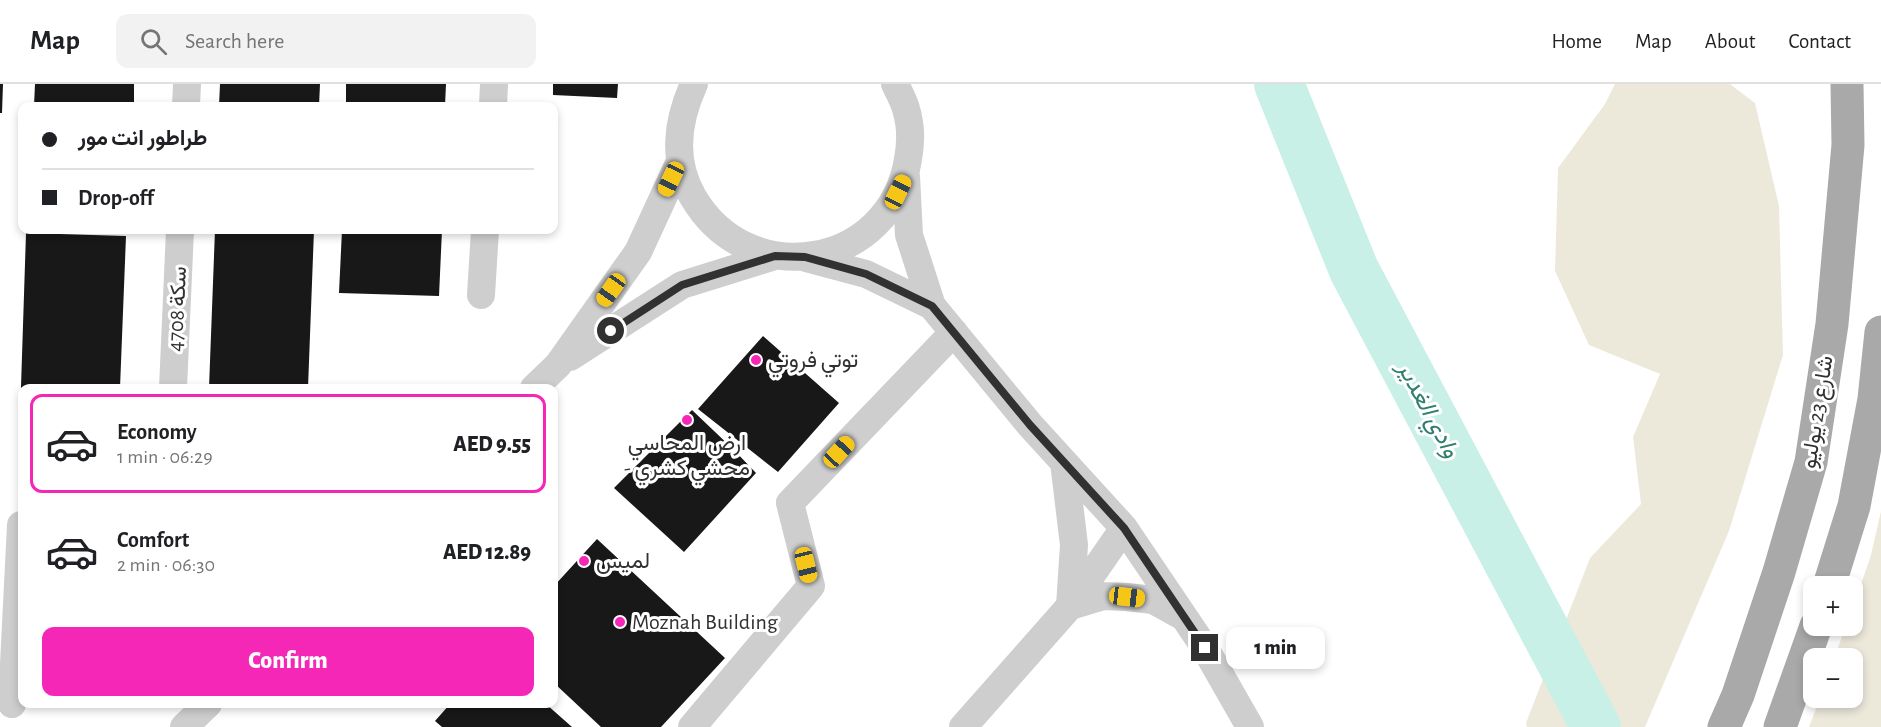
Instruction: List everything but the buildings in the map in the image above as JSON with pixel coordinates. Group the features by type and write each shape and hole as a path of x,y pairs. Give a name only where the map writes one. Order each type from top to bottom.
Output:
{"main road":[{"name":"شارع 23 يوليو","path":"1722,727 1738,695 1779,572 1811,462 1834,302 1848,145 1846,84"},
{"path":"1832,576 1854,506 1874,399 1881,332"},
{"path":"1780,727 1812,636"}],"street":[{"path":"186,102 187,84"},
{"path":"493,102 494,84"},
{"path":"694,84 684,106 679,133 680,160 688,188 703,213 723,233 748,248 775,256 805,257 866,274 932,306"},
{"path":"895,84 906,110 911,143 906,176 909,235 932,306 1030,425 1124,528 1205,648 1250,727"},
{"path":"538,384 558,365 638,252 680,160"},
{"path":"805,257 838,249 867,232 891,207 906,176"},
{"name":"سكة 4708","path":"173,384 180,234"},
{"path":"481,295 485,234"},
{"path":"558,365 682,285 775,256"},
{"path":"692,727 811,586 790,503 954,332"},
{"path":"1064,462 1074,545 1070,606"},
{"path":"12,704 15,524"},
{"path":"963,727 1070,606 1124,528"},
{"path":"1070,606 1103,596 1127,597 1153,600 1182,616"},
{"path":"184,727 204,708"}],"shaded area":[{"path":"1615,84 1730,84 1755,103 1779,206 1783,355 1729,531 1645,727 1527,727 1526,723 1590,558 1641,504 1633,437 1660,374 1589,345 1555,271 1558,168 1605,104"},
{"path":"1881,511 1881,727 1809,727 1816,708 1863,708 1863,648 1838,648 1842,636 1863,636 1863,579"}],"waterway":[{"name":"وادي الغدير","path":"1279,84 1354,270 1596,727"}],"place":[{"name":"توتي فروتي","path":"756,360"},
{"name":"ارض المحاسي - محشي كشري","path":"687,420"},
{"name":"لميس","path":"584,561"},
{"name":"Moznah Building","path":"620,622"}],"route":[{"path":"611,331 682,285 775,256 805,257 866,274 932,306 1030,425 1124,528 1205,648"}]}
